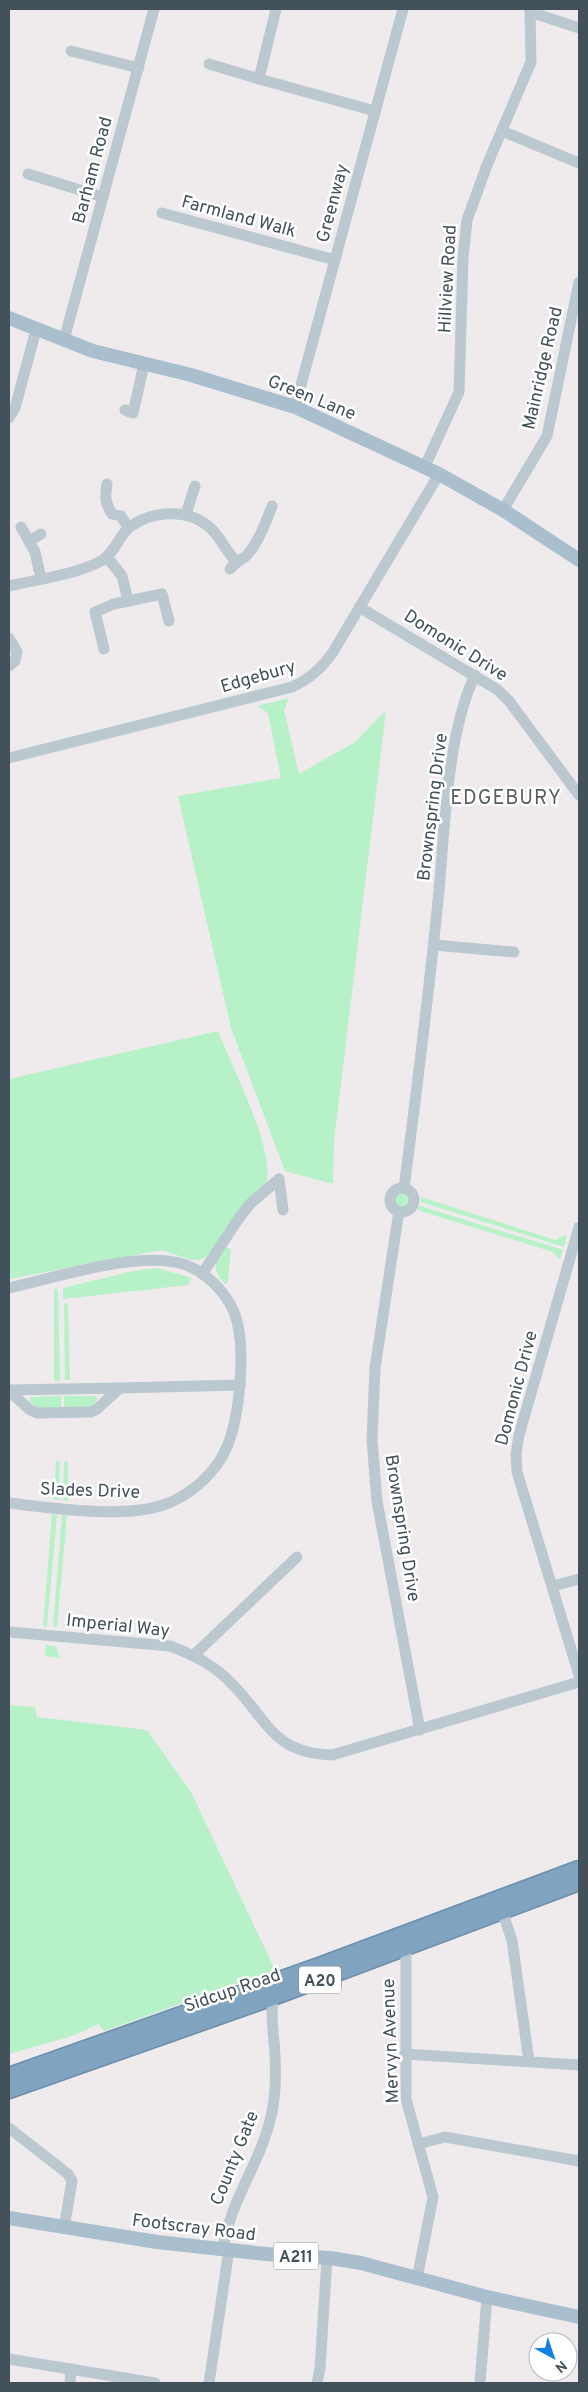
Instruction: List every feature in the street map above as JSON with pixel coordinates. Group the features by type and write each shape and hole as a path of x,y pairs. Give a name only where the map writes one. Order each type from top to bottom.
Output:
{"highway":[{"name":"Sidcup Road","path":"9,2076 327,1963 579,1869"},
{"name":"Sidcup Road","path":"9,2090 273,1998 579,1882"}],"main road":[{"name":"Green Lane","path":"9,318 93,351 191,375 295,407 425,466 503,510 579,560"},
{"name":"Footscray Road","path":"9,2218 64,2228 226,2250 327,2258 361,2263 487,2297 579,2317"}],"street":[{"name":"Barham Road","path":"64,340 154,9"},
{"path":"259,79 276,9"},
{"name":"Greenway","path":"295,407 404,9"},
{"path":"530,10 579,28"},
{"name":"Hillview Road","path":"425,466 460,392 464,239 471,205 532,62 530,10"},
{"path":"71,51 139,68"},
{"path":"208,64 375,111"},
{"path":"502,130 579,163"},
{"path":"28,174 103,197"},
{"name":"Farmland Walk","path":"162,213 335,260"},
{"name":"Mainridge Road","path":"503,510 547,436 579,282"},
{"path":"9,418 15,408 36,330"},
{"path":"132,413 144,364"},
{"name":"Edgebury","path":"9,758 292,687 310,678 324,664 439,474"},
{"path":"107,484 105,496 107,507 112,514 121,516 128,527"},
{"path":"186,514 195,486"},
{"path":"9,586 87,567 107,557 128,527 151,517 167,514 186,514 209,526 228,553 233,565 246,556 265,524 272,506"},
{"path":"21,527 35,552 41,578"},
{"path":"29,541 41,534"},
{"path":"107,557 122,576 128,601"},
{"path":"104,649 95,612 128,601 162,594 169,621"},
{"name":"Domonic Drive","path":"359,608 498,690 509,701 579,795"},
{"path":"9,638 17,652 15,661 9,666"},
{"name":"Brownspring Drive","path":"404,1188 434,944 450,774 464,706 475,675"},
{"path":"434,944 514,952"},
{"path":"202,1274 251,1203 279,1179 283,1210"},
{"name":"Brownspring Drive","path":"404,1188 412,1194 414,1202 407,1210 399,1211 393,1208 390,1199 393,1192 404,1188"},
{"name":"Brownspring Drive","path":"399,1211 375,1368 373,1450 377,1501 420,1730"},
{"name":"Domonic Drive","path":"579,1227 519,1435 516,1454 518,1472 579,1675"},
{"name":"Slades Drive","path":"9,1288 113,1264 148,1260 183,1264 202,1274 214,1284 234,1312 240,1344 240,1385 235,1420 226,1450 209,1475 196,1486 174,1501 150,1509 134,1511 60,1508 9,1503"},
{"path":"9,1391 240,1385"},
{"path":"9,1391 30,1410 37,1412 91,1412 97,1410 120,1388"},
{"path":"194,1655 296,1557"},
{"path":"553,1586 579,1579"},
{"name":"Imperial Way","path":"9,1632 170,1646 194,1655 214,1668 235,1686 267,1727 280,1739 290,1746 305,1752 332,1755 579,1682"},
{"path":"502,1911 512,1940 529,2061"},
{"name":"Mervyn Avenue","path":"406,1948 406,2099 433,2197 417,2279"},
{"name":"County Gate","path":"209,2383 230,2214 254,2163 272,2112 275,2091 271,2021 273,1998"},
{"path":"254,2004 262,2009 271,2021"},
{"path":"405,2054 579,2065"},
{"path":"9,2128 68,2174 72,2181 64,2228"},
{"path":"418,2144 445,2137 579,2161"},
{"path":"317,2383 327,2258"},
{"path":"480,2383 487,2297"},
{"path":"9,2359 155,2383"},
{"path":"70,2383 71,2369"}],"green space":[{"path":"289,698 284,710 299,774 355,742 386,710 334,1142 333,1184 285,1171 231,1028 178,796 281,778 268,713 257,706"},
{"path":"218,1031 251,1108 265,1151 266,1185 249,1209 208,1256 199,1260 191,1260 162,1250 9,1279 9,1079"},
{"path":"401,1193 406,1195 408,1200 406,1205 401,1207 396,1205 394,1200 396,1195"},
{"path":"421,1197 555,1240 567,1235 564,1247 421,1202"},
{"path":"420,1206 563,1250 560,1260 553,1252 417,1210"},
{"path":"222,1248 231,1248 228,1281 225,1284 216,1271 217,1258"},
{"path":"157,1268 192,1278 188,1285 63,1299 63,1288 133,1271"},
{"path":"54,1289 58,1289 60,1381 54,1381"},
{"path":"68,1303 70,1380 65,1380 64,1304"},
{"path":"61,1396 61,1408 39,1409 29,1401 31,1397"},
{"path":"64,1396 96,1396 97,1399 95,1403 88,1407 64,1408"},
{"path":"56,1461 60,1461 59,1500 54,1499"},
{"path":"68,1461 68,1501 63,1500 64,1462"},
{"path":"52,1514 57,1515 47,1627 43,1626"},
{"path":"62,1515 67,1515 57,1627 53,1627"},
{"path":"46,1645 55,1646 60,1658 45,1656"},
{"path":"9,1705 35,1707 37,1717 147,1730 191,1792 275,1970 104,2031 99,2024 72,2036 9,2054"}],"district":[{"name":"EDGEBURY","path":"506,797"}]}
